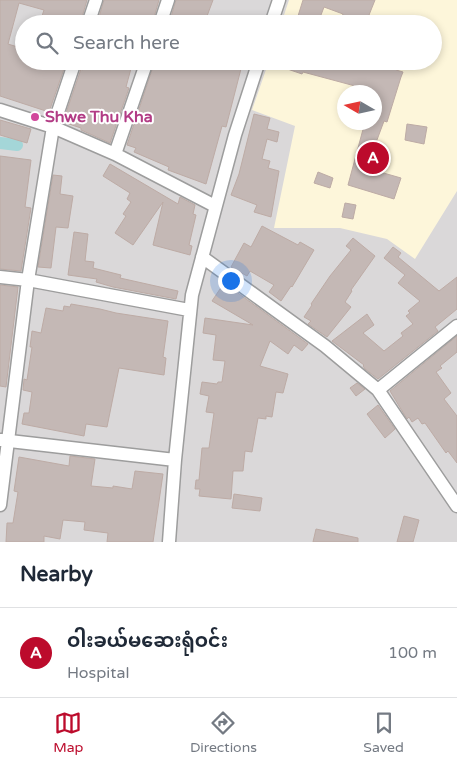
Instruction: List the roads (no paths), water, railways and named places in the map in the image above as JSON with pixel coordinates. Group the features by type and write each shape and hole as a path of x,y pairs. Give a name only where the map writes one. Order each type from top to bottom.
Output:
{"street":[{"path":"91,15 96,0"},
{"path":"163,15 168,0"},
{"path":"274,15 279,0"},
{"path":"0,505 4,440 53,127 72,70"},
{"path":"116,154 144,70"},
{"path":"169,542 189,310 215,206 256,70"},
{"path":"0,110 53,127 116,154 215,206"},
{"path":"202,257 325,346 378,390 457,506"},
{"path":"0,277 28,280 189,310"},
{"path":"378,390 457,326"},
{"path":"4,440 175,460"}],"waterway":[{"path":"0,143 17,145"}],"place":[{"name":"Shwe Thu Kha","path":"35,117"},
{"name":"ဝါးခယ်မဆေးရုံဝင်း","path":"373,158"}]}
